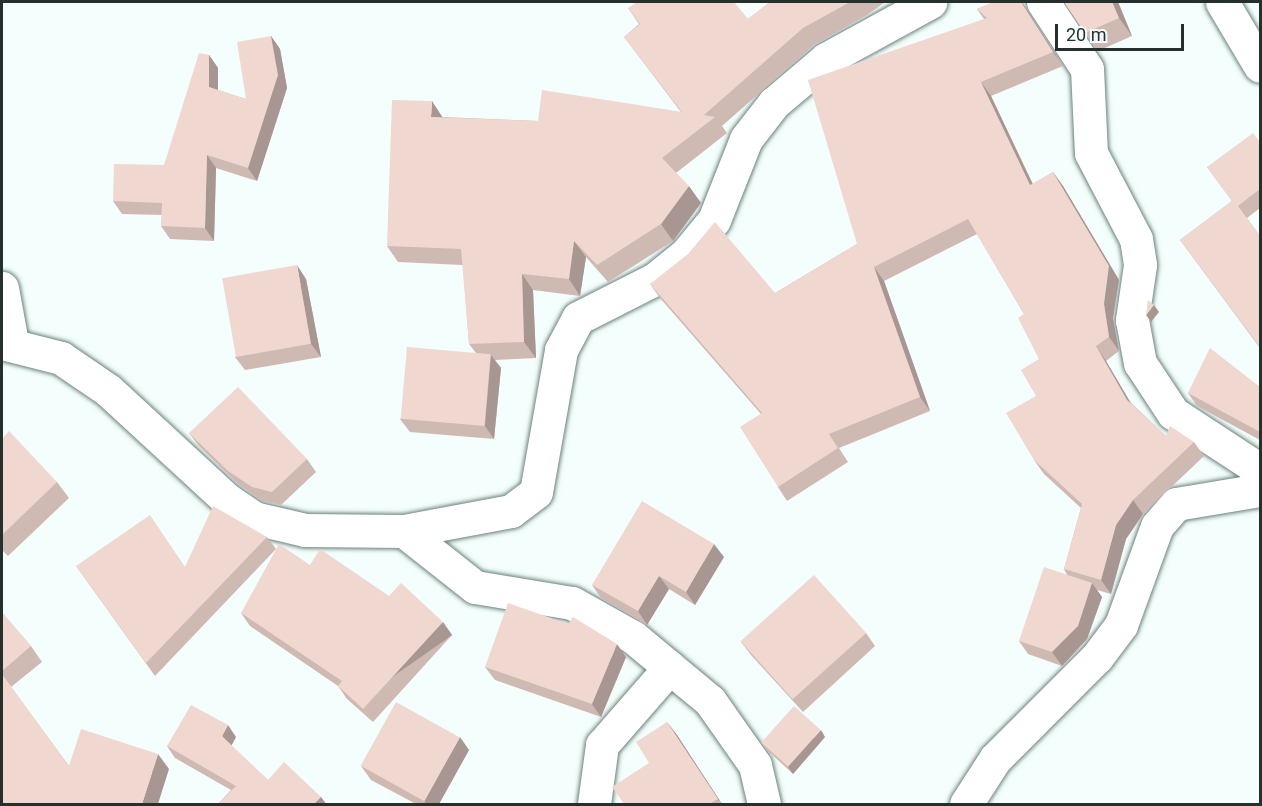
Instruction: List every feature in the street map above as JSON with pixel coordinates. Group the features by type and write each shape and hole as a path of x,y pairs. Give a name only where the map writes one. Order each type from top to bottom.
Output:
{"street":[{"path":"2,288 7,343 61,358 108,390 226,499 254,518 305,530 404,531 511,512 536,492 561,350 578,318 655,279 686,254 714,220 746,139 774,103 826,59 930,2"},
{"path":"1043,2 1087,69 1092,153 1136,239 1140,265 1132,320 1140,363 1173,413 1260,470"},
{"path":"1222,2 1260,66"},
{"path":"966,804 994,759 1097,657 1121,625 1156,526 1176,504 1260,490"},
{"path":"404,531 475,587 572,603 633,637 710,701 755,765 764,804"},
{"path":"594,804 602,745 670,667"}],"building":[{"path":"637,2 734,2 748,19 770,2 850,2 803,28 704,115 715,117 662,158 689,186 661,224 597,265 574,241 569,279 522,274 524,342 469,344 461,249 387,246 392,100 432,101 431,117 538,121 542,90 682,112 624,37 640,24 628,8"},
{"path":"994,2 1021,2 1053,52 981,82 1030,185 1053,172 1109,266 1104,304 1109,337 1096,346 1127,400 1166,436 1170,426 1194,442 1133,500 1116,525 1101,580 1064,569 1082,504 1034,460 1006,413 1036,396 1021,370 1039,359 1018,318 1024,314 968,219 874,267 920,397 829,434 838,448 778,487 740,427 762,413 650,284 688,254 715,222 775,293 857,244 808,80 987,18 977,9"},
{"path":"1064,2 1112,2 1119,18 1085,33"},
{"path":"271,36 278,75 248,168 207,155 205,228 161,226 162,203 113,201 114,164 164,165 199,53 209,55 209,87 246,99 237,42"},
{"path":"1253,133 1260,142 1260,189 1238,206 1260,236 1260,347 1180,240 1232,201 1207,167"},
{"path":"297,265 311,344 236,357 222,278"},
{"path":"1148,300 1154,305 1146,315"},
{"path":"407,347 491,354 484,426 401,419"},
{"path":"1210,348 1260,387 1260,432 1188,393"},
{"path":"238,387 307,459 272,492 252,487 228,471 189,433"},
{"path":"9,431 57,482 2,535 2,439"},
{"path":"642,501 714,544 686,592 659,576 638,611 592,585"},
{"path":"213,506 267,537 146,663 76,566 150,515 185,567"},
{"path":"279,544 310,565 320,549 389,596 401,583 443,622 363,709 338,686 342,681 241,613"},
{"path":"1044,567 1092,583 1078,626 1052,652 1019,641"},
{"path":"814,575 866,633 793,699 740,641"},
{"path":"508,603 568,624 573,617 617,644 592,704 485,667"},
{"path":"2,612 31,646 2,671"},
{"path":"2,674 69,766 81,729 158,754 142,804 2,804"},
{"path":"396,702 460,737 424,801 361,766"},
{"path":"191,705 228,725 222,736 268,780 284,762 321,797 314,804 218,804 236,786 167,746"},
{"path":"794,706 821,730 788,767 761,742"},
{"path":"667,722 718,799 709,804 624,804 612,787 649,763 636,742"}]}
